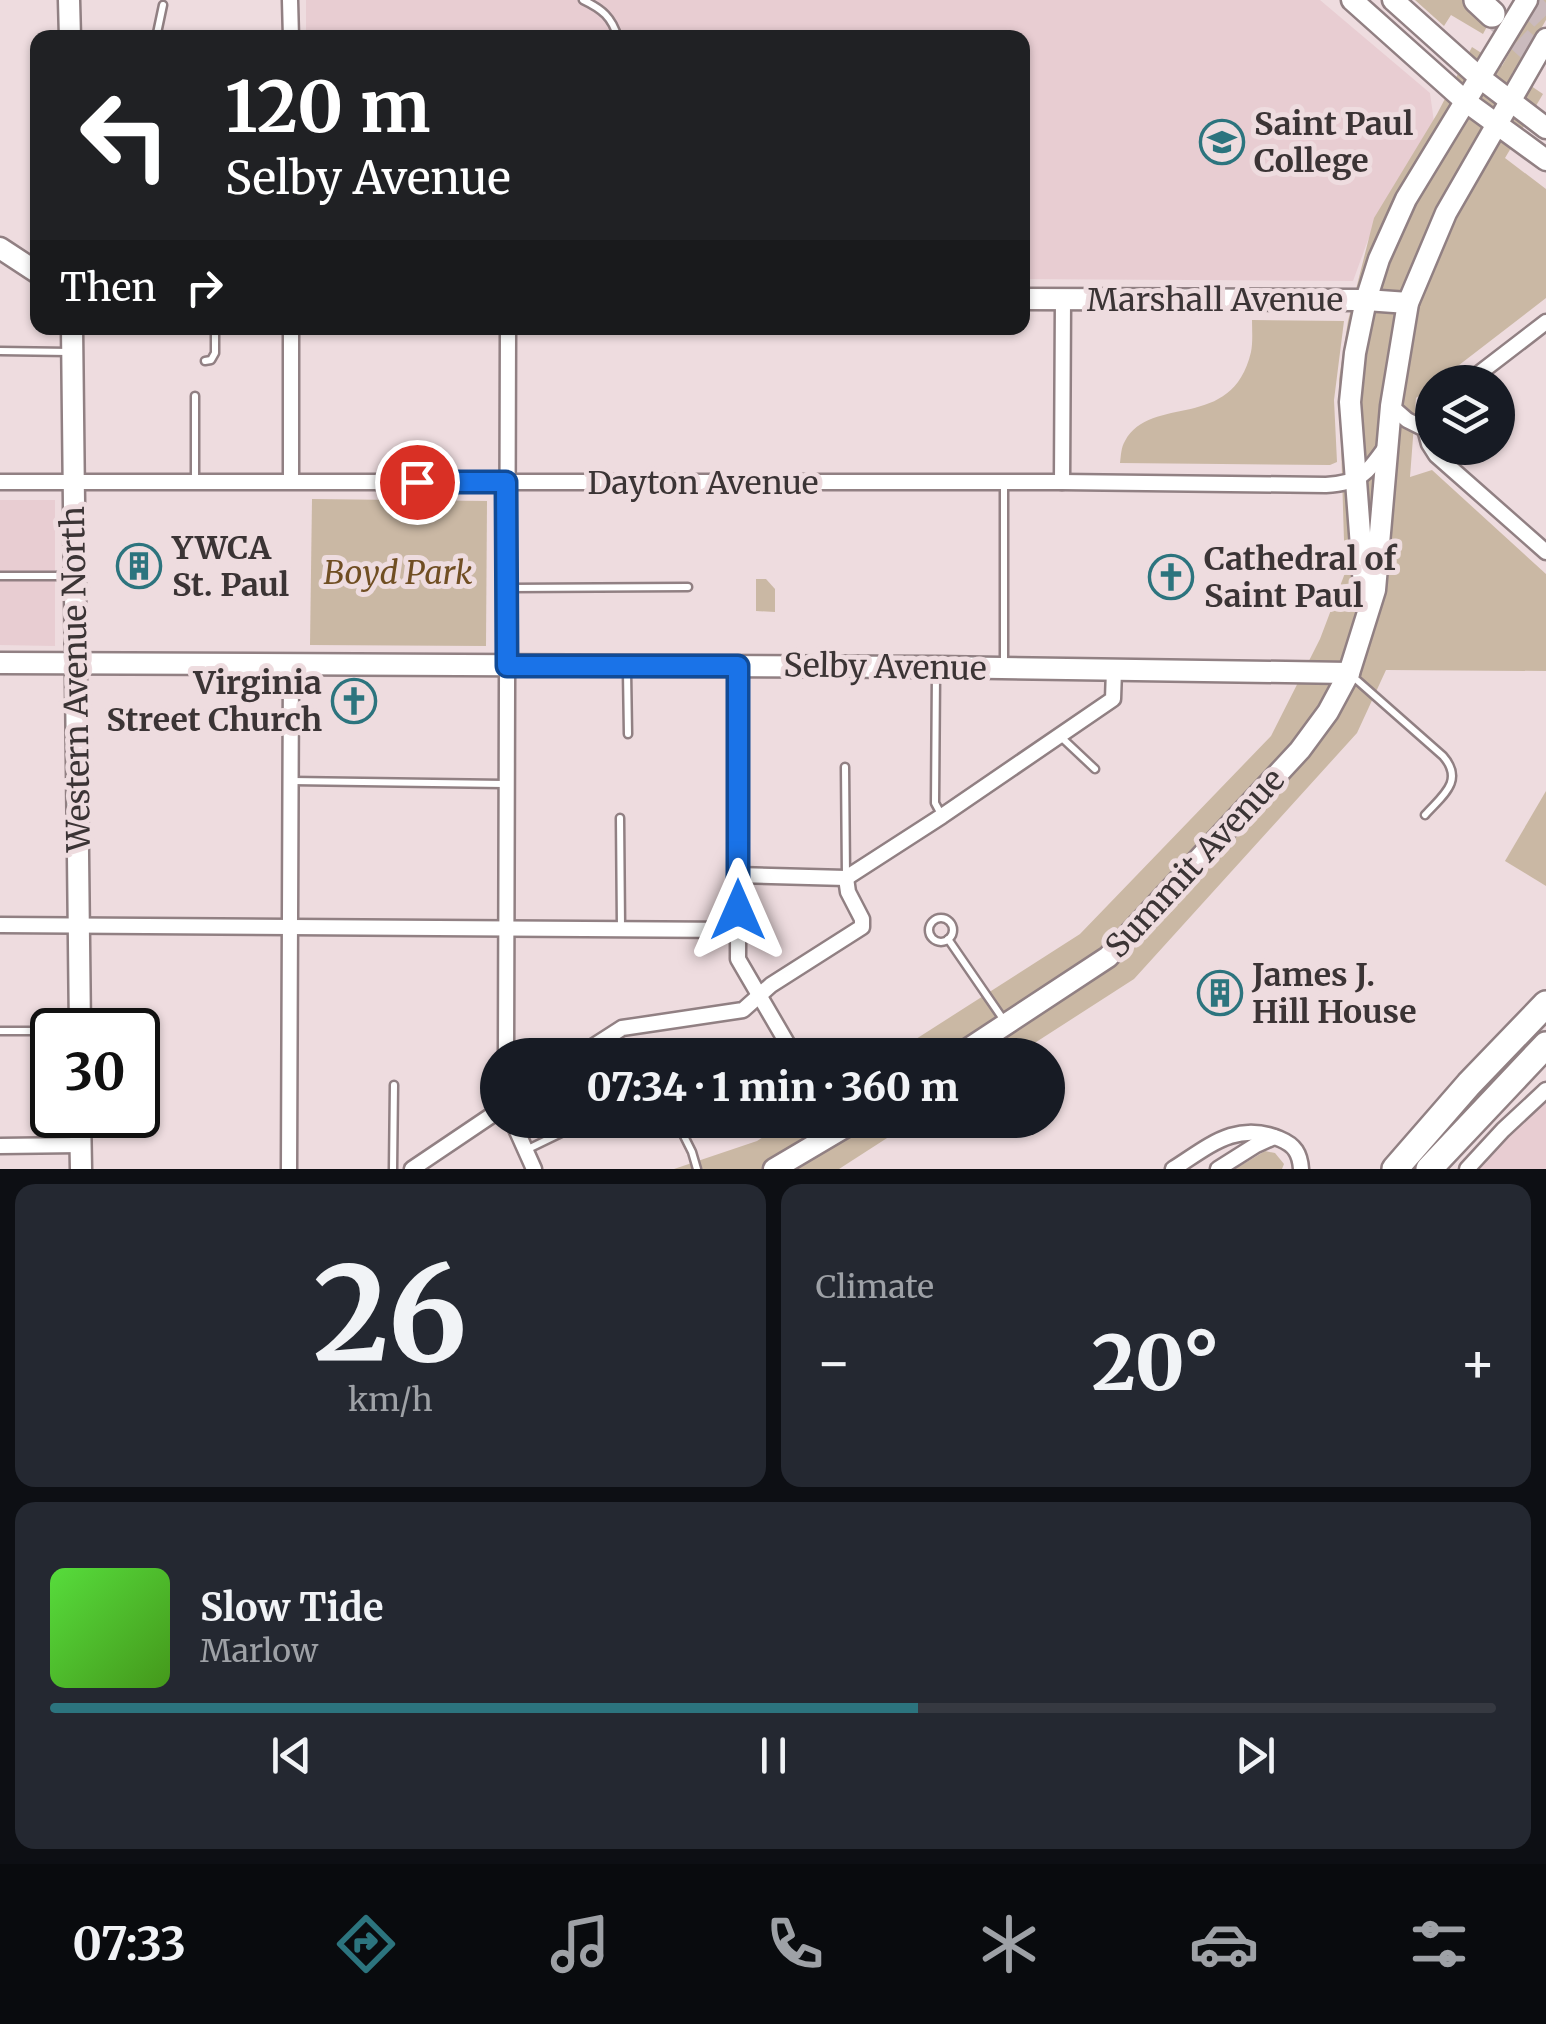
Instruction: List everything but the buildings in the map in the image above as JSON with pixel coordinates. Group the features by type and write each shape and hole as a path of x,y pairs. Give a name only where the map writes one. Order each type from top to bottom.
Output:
{"highway":[{"path":"1469,1084 1546,981"},
{"path":"1395,1169 1546,1004"},
{"path":"1429,1169 1545,1047"}],"street":[{"path":"69,0 70,30"},
{"path":"290,0 291,30"},
{"path":"1352,0 1464,101 1546,160"},
{"path":"1393,0 1480,77 1546,128"},
{"path":"1367,611 1351,390 1366,300 1399,213 1527,0"},
{"name":"Summit Avenue","path":"985,1038 1108,957 1300,750 1350,673 1375,590 1391,406 1408,303 1446,213 1546,39"},
{"path":"6,252 30,268"},
{"path":"1062,482 1063,299"},
{"name":"Marshall Avenue","path":"1030,300 1408,303"},
{"path":"1490,365 1546,322"},
{"name":"Western Avenue North","path":"72,335 80,1008"},
{"path":"291,335 291,481"},
{"path":"506,1038 508,335"},
{"path":"1391,406 1415,424"},
{"path":"1355,479 1368,472 1387,444"},
{"path":"1447,465 1545,550"},
{"name":"Dayton Avenue","path":"0,482 1326,485 1355,479"},
{"name":"Selby Avenue","path":"0,664 936,666 1350,673"},
{"path":"290,666 290,1169"},
{"path":"738,666 738,960 784,1038"},
{"path":"738,875 846,878 1113,699 1114,670"},
{"path":"606,1038 622,1028 743,1010 770,985 862,927 846,878"},
{"path":"0,925 738,930"},
{"path":"1467,1169 1546,1090"},
{"path":"412,1169 480,1124"},
{"path":"1172,1169 1237,1132 1286,1142 1300,1162"},
{"path":"1218,1169 1274,1137"},
{"path":"80,1138 80,1169"},
{"path":"520,1138 534,1169"},
{"path":"774,1169 822,1138"},
{"path":"0,1146 80,1144"}],"lane":[{"path":"583,0 605,12 615,30"},
{"path":"158,30 164,5"},
{"path":"205,361 215,353 215,335"},
{"path":"0,351 72,352"},
{"path":"195,396 195,482"},
{"path":"1004,483 1004,669"},
{"path":"0,576 74,576"},
{"path":"507,588 688,587"},
{"path":"627,666 628,734"},
{"path":"936,666 935,803 942,816"},
{"path":"1350,673 1452,766 1450,787 1425,815"},
{"path":"1060,736 1094,770"},
{"path":"845,768 846,878"},
{"path":"290,781 506,784"},
{"path":"620,818 621,928"},
{"path":"948,939 1007,1024"},
{"path":"0,1032 30,1031"},
{"path":"394,1086 394,1169"},
{"path":"526,1150 551,1138"},
{"path":"685,1138 697,1169"}],"shaded area":[{"name":"Saint Paul College","path":"306,0 1320,0 1430,93 1434,122 1368,240 1353,281 1030,279 1030,30 306,30"},
{"path":"0,500 55,500 55,646 0,645"},
{"path":"1546,1098 1546,1169 1476,1169 1510,1132"}],"green space":[{"path":"1415,0 1472,0 1492,17 1483,34 1451,15 1444,26"},
{"path":"1539,0 1546,0 1546,20 1512,73 1543,94 1505,158 1546,189 1546,298 1459,365 1415,365 1410,477 1432,470 1546,574 1546,671 1386,670 1357,733 1134,979 1042,1038 918,1038 1080,934 1271,736 1320,639 1345,573 1339,379 1348,321 1374,218 1472,47 1502,66"},
{"path":"1252,320 1344,321 1334,400 1337,462 1120,463 1124,443 1137,427 1153,418 1210,403 1227,393 1241,377 1251,352"},
{"name":"Boyd Park","path":"312,499 487,501 486,646 310,645"},
{"path":"756,579 766,579 775,589 775,612 756,611"},
{"path":"1546,791 1546,886 1505,861"},
{"path":"887,1138 839,1169 674,1169 757,1141"},
{"path":"1265,1151 1275,1153 1284,1164 1282,1169 1235,1169"}],"tunnel":[{"path":"1526,0 1546,21"},
{"path":"1492,14 1546,64"}],"place":[{"name":"Saint Paul College","path":"1222,142"},
{"name":"YWCA St. Paul","path":"139,566"},
{"name":"Cathedral of Saint Paul","path":"1171,577"},
{"name":"Virginia Street Church","path":"354,701"},
{"name":"James J. Hill House","path":"1220,993"}],"route":[{"path":"417,482 506,482 507,666 738,666 738,910"}]}
